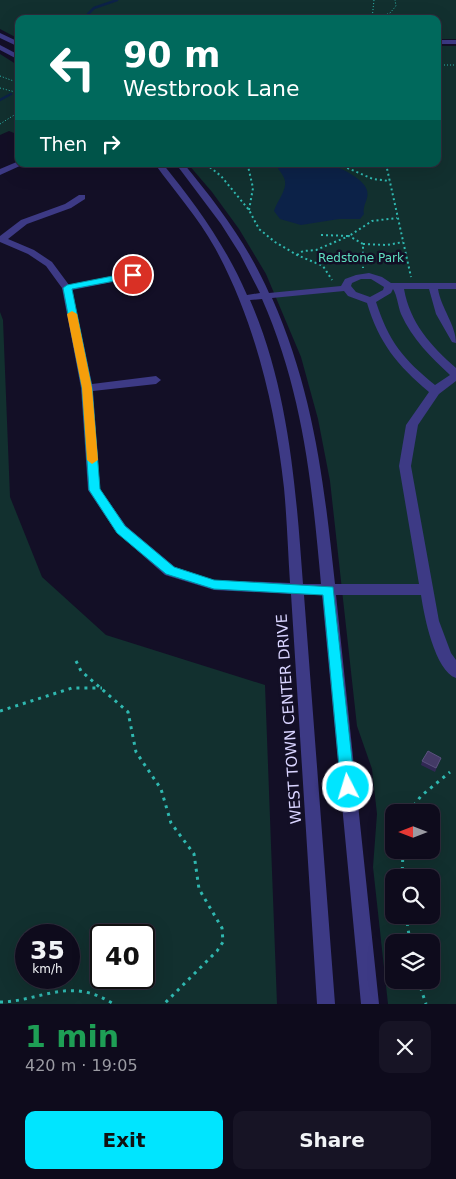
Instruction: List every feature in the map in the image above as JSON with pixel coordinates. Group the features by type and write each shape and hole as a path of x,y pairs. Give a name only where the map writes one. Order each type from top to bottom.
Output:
{"street":[{"path":"0,35 15,43"},
{"path":"441,42 456,42"},
{"path":"0,47 15,56"},
{"path":"0,172 15,165"},
{"name":"WEST TOWN CENTER DRIVE","path":"161,167 200,216 220,249 244,298 265,359 277,407 290,488 326,1004"},
{"path":"182,167 214,205 246,254 267,296 290,357 308,425 319,493 370,1004"},
{"path":"82,197 68,206 24,222 2,239 31,252 49,264 67,288 87,388 94,490 121,529 170,571 214,584 296,590 426,590"},
{"path":"345,288 348,281 358,276 370,274 394,286 456,286"},
{"path":"67,288 133,275"},
{"path":"372,302 394,286"},
{"path":"394,286 404,311 421,340 430,352 456,375 435,391 412,425 405,466 432,621 444,656 456,672"},
{"path":"433,286 437,306 447,328 456,340"},
{"path":"244,298 345,288"},
{"path":"345,288 352,294 372,302"},
{"path":"372,302 379,326 389,344 419,379 435,391"},
{"path":"87,388 156,380"}],"path":[{"path":"372,15 374,0"},
{"path":"385,15 396,6 395,0"},
{"path":"441,65 456,65"},
{"path":"0,76 15,82"},
{"path":"0,88 15,92"},
{"path":"0,124 15,115"},
{"path":"210,167 221,176 249,210 259,229 275,242 297,255 323,266 332,278 333,290"},
{"path":"248,167 253,178 254,191 249,210"},
{"path":"345,167 373,179 390,181"},
{"path":"387,167 396,218 412,281"},
{"path":"297,255 303,251 316,250 349,236 372,222 396,218"},
{"path":"322,235 349,236 363,244 386,245 403,242"},
{"path":"363,244 363,269"},
{"path":"76,660 82,671 128,712 136,752 161,789 170,823 194,854 199,889 222,928 224,935 223,942 218,951 164,1004"},
{"path":"0,711 72,688 102,688"},
{"path":"415,804 421,796 450,772"},
{"path":"421,989 426,1004"},
{"path":"0,1002 12,1003 62,991 78,991 93,994 114,1004"}],"green space":[{"path":"0,0 456,0 456,39 441,39 441,15 15,15 15,37 0,29"},
{"name":"Redstone Park","path":"441,46 456,46 456,1004 388,1004 386,989 440,989 440,934 385,934 385,977 373,867 377,814 372,769 357,726 330,481 318,419 301,357 266,274 239,229 191,167 441,167"},
{"path":"0,54 15,63 15,133 9,131 0,135"},
{"path":"0,312 3,320 10,497 42,577 106,635 265,685 277,1004 0,1004"}],"water":[{"path":"336,167 349,173 360,180 366,188 368,195 364,214 360,219 339,219 301,225 280,219 274,211 283,192 285,181 278,168"}],"building":[{"path":"428,751 441,758 436,768 422,761"}],"waterway":[{"path":"88,15 94,8 117,0"},
{"path":"0,100 11,94"}],"slow traffic":[{"path":"72,314 87,388 92,460"}],"route":[{"path":"133,275 67,288 87,388 94,490 121,529 170,571 214,584 296,590 329,590 348,787"}]}
